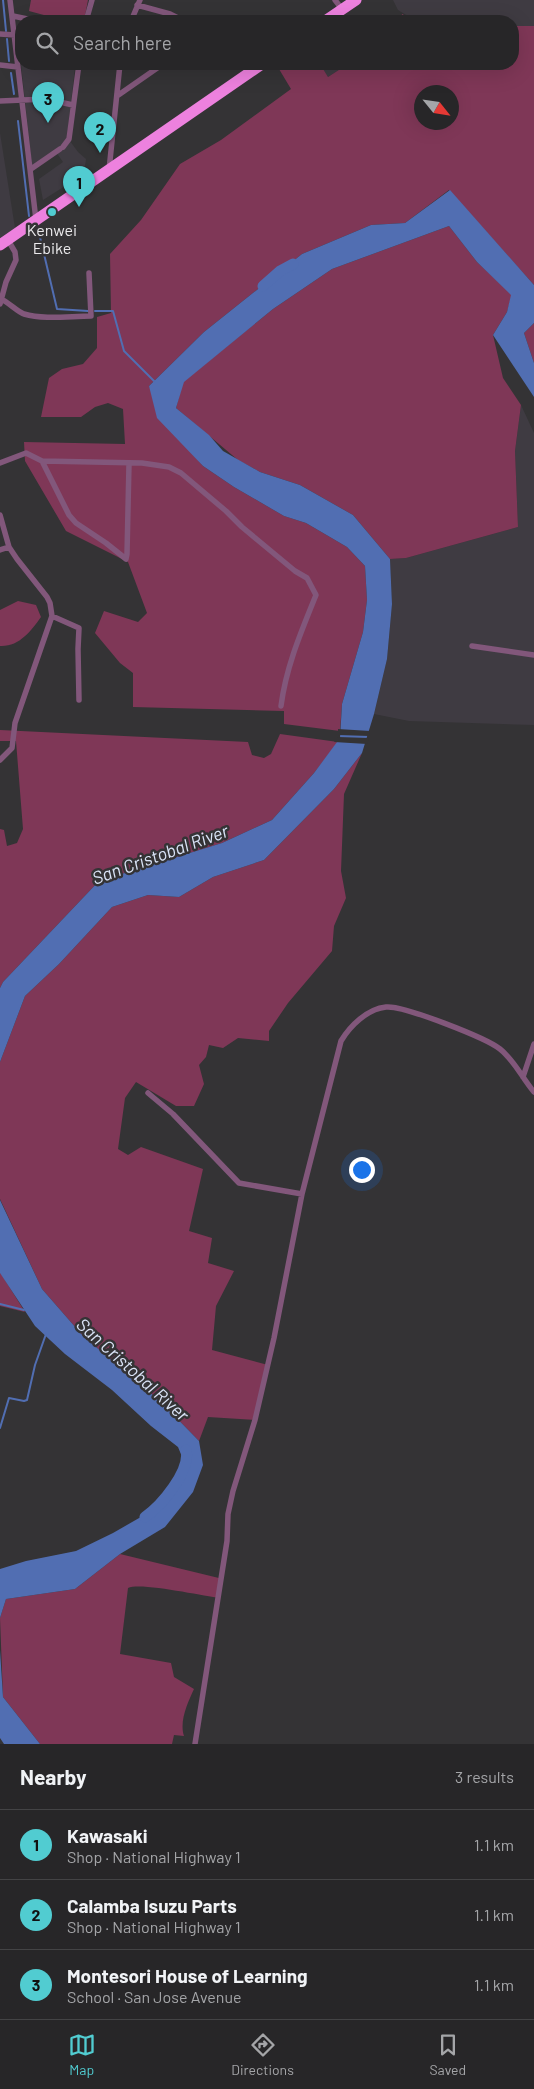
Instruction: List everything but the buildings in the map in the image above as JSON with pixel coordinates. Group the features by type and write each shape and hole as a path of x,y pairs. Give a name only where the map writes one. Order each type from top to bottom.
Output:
{"highway":[{"path":"330,15 339,5 356,0"},
{"path":"4,242 253,70"}],"street":[{"path":"0,34 15,35 9,0"},
{"path":"88,15 92,0"},
{"path":"133,15 138,3 172,15"},
{"path":"0,65 15,67"},
{"path":"18,70 36,220"},
{"path":"31,169 62,148 69,138 78,70"},
{"path":"109,170 119,70"},
{"path":"117,96 154,70"},
{"path":"0,101 46,99 73,105"},
{"path":"4,242 15,252 16,260 6,282 1,302 12,305 22,314 36,316 91,316 90,273"},
{"path":"0,463 26,453 42,461 142,463 168,467 181,473 226,510 242,527 295,571 307,578 316,596 300,634 284,682 281,706"},
{"path":"42,461 72,519 126,559 128,554 129,464"},
{"path":"0,515 9,547 16,559 46,596 52,616 15,723 12,748 0,760"},
{"path":"0,550 9,547"},
{"path":"52,616 80,628 78,649 79,700"},
{"path":"472,646 534,655"},
{"path":"195,1744 227,1541 228,1514 233,1491 249,1441 274,1338 302,1194 341,1041 348,1030 372,1011 386,1006 404,1009 484,1039 500,1049 510,1058 534,1092"},
{"path":"523,1077 534,1044"},
{"path":"148,1093 173,1114 239,1183 302,1194"}],"shaded area":[{"path":"31,0 88,0 85,15 44,15 29,11"},
{"path":"393,0 534,0 534,26 519,26 519,15 406,15 398,10"},
{"path":"519,26 534,26 534,285 449,190 405,223 371,225 302,254 204,332 149,386 184,444 203,466 234,487 284,516 306,523 347,547 365,566 367,600 363,632 342,704 340,731 284,724 284,711 133,707 133,673 120,663 95,633 104,611 138,622 147,613 128,562 66,531 25,461 24,442 125,444 123,409 108,403 95,407 81,417 41,417 49,378 62,369 83,364 97,348 97,317 111,313 110,254 141,220 180,164 221,140 291,89 280,70 324,70 328,77 339,70 519,70"},
{"path":"22,70 75,70 67,137 86,159 84,174 43,200 39,179 63,162 56,152 34,166 32,165"},
{"path":"323,70 339,70 328,77"},
{"path":"0,133 15,228 0,238"},
{"path":"449,226 477,262 512,295 507,312 493,335 503,378 521,405 515,451 518,527 406,558 390,559 353,515 300,485 260,472 238,460 176,408 183,382 273,309 332,269"},
{"path":"534,323 534,363 524,333"},
{"path":"521,405 534,433 534,725 409,721 374,714 387,659 392,604 390,559 406,558 518,527 515,451"},
{"path":"18,601 36,605 41,617 29,633 19,641 7,646 0,646 0,610"},
{"path":"0,730 248,742 252,755 264,758 271,754 280,734 338,742 314,773 272,820 222,843 99,881 3,982 0,988 0,829 4,830 7,846 17,843 23,829 16,741 0,741"},
{"path":"362,753 344,794 341,871 346,898 334,926 332,951 288,1003 269,1031 269,1041 238,1038 223,1048 209,1045 206,1057 199,1065 204,1084 194,1106 176,1106 136,1082 125,1098 118,1149 128,1155 141,1147 203,1169 189,1231 212,1238 208,1263 234,1271 216,1306 212,1350 268,1365 256,1420 208,1417 199,1441 161,1402 83,1336 42,1289 0,1199 0,1062 25,996 59,964 112,907 148,895 179,897 213,877 264,860 334,789"},
{"path":"0,1272 25,1312 0,1306"},
{"path":"120,1554 223,1579 220,1598 158,1588 128,1588 120,1654 171,1663 174,1677 194,1689 183,1718 184,1736 174,1735 172,1744 40,1744 3,1697 0,1618 6,1599 75,1589"}],"water":[{"path":"450,190 534,285 534,323 524,333 534,363 534,397 493,335 507,312 511,295 477,262 449,226 332,269 273,309 184,382 176,408 209,435 223,451 260,472 300,485 353,515 390,559 392,604 387,659 374,714 362,753 334,789 264,860 213,877 179,897 148,895 112,907 59,964 25,996 0,1062 0,988 3,982 99,881 222,843 272,820 314,773 340,738 342,704 363,632 367,600 365,566 347,547 306,523 284,516 234,487 203,466 157,418 149,386 204,332 302,254 371,225 405,223"},
{"path":"0,1200 42,1289 83,1336 161,1402 199,1441 203,1465 193,1492 165,1527 120,1554 75,1589 6,1599 0,1618 0,1569 26,1561 76,1551 113,1533 160,1506 178,1485 185,1464 178,1447 151,1426 112,1390 65,1354 35,1326 0,1273"},
{"path":"0,1650 3,1697 40,1744 4,1744 0,1738"}],"pier":[{"path":"338,729 370,731 369,736 338,735"},
{"path":"338,737 369,738 367,744 334,742"}],"waterway":[{"path":"3,0 6,31"},
{"path":"7,39 9,61"},
{"path":"11,73 14,94"},
{"path":"18,121 29,216"},
{"path":"39,233 57,309 88,311"},
{"name":"San Cristobal River","path":"263,286 280,271 293,264"},
{"path":"95,311 113,311 124,351 154,381"},
{"path":"0,1304 24,1310"},
{"path":"0,1428 9,1398 27,1400 35,1365 46,1334"},
{"name":"San Cristobal River","path":"145,1517 166,1497 179,1478 184,1468 186,1450"}],"place":[{"name":"Montesori House of Learning","path":"48,123"},
{"name":"Calamba Isuzu Parts","path":"100,153"},
{"name":"Kawasaki","path":"79,207"},
{"name":"Kenwei Ebike","path":"52,212"}]}
